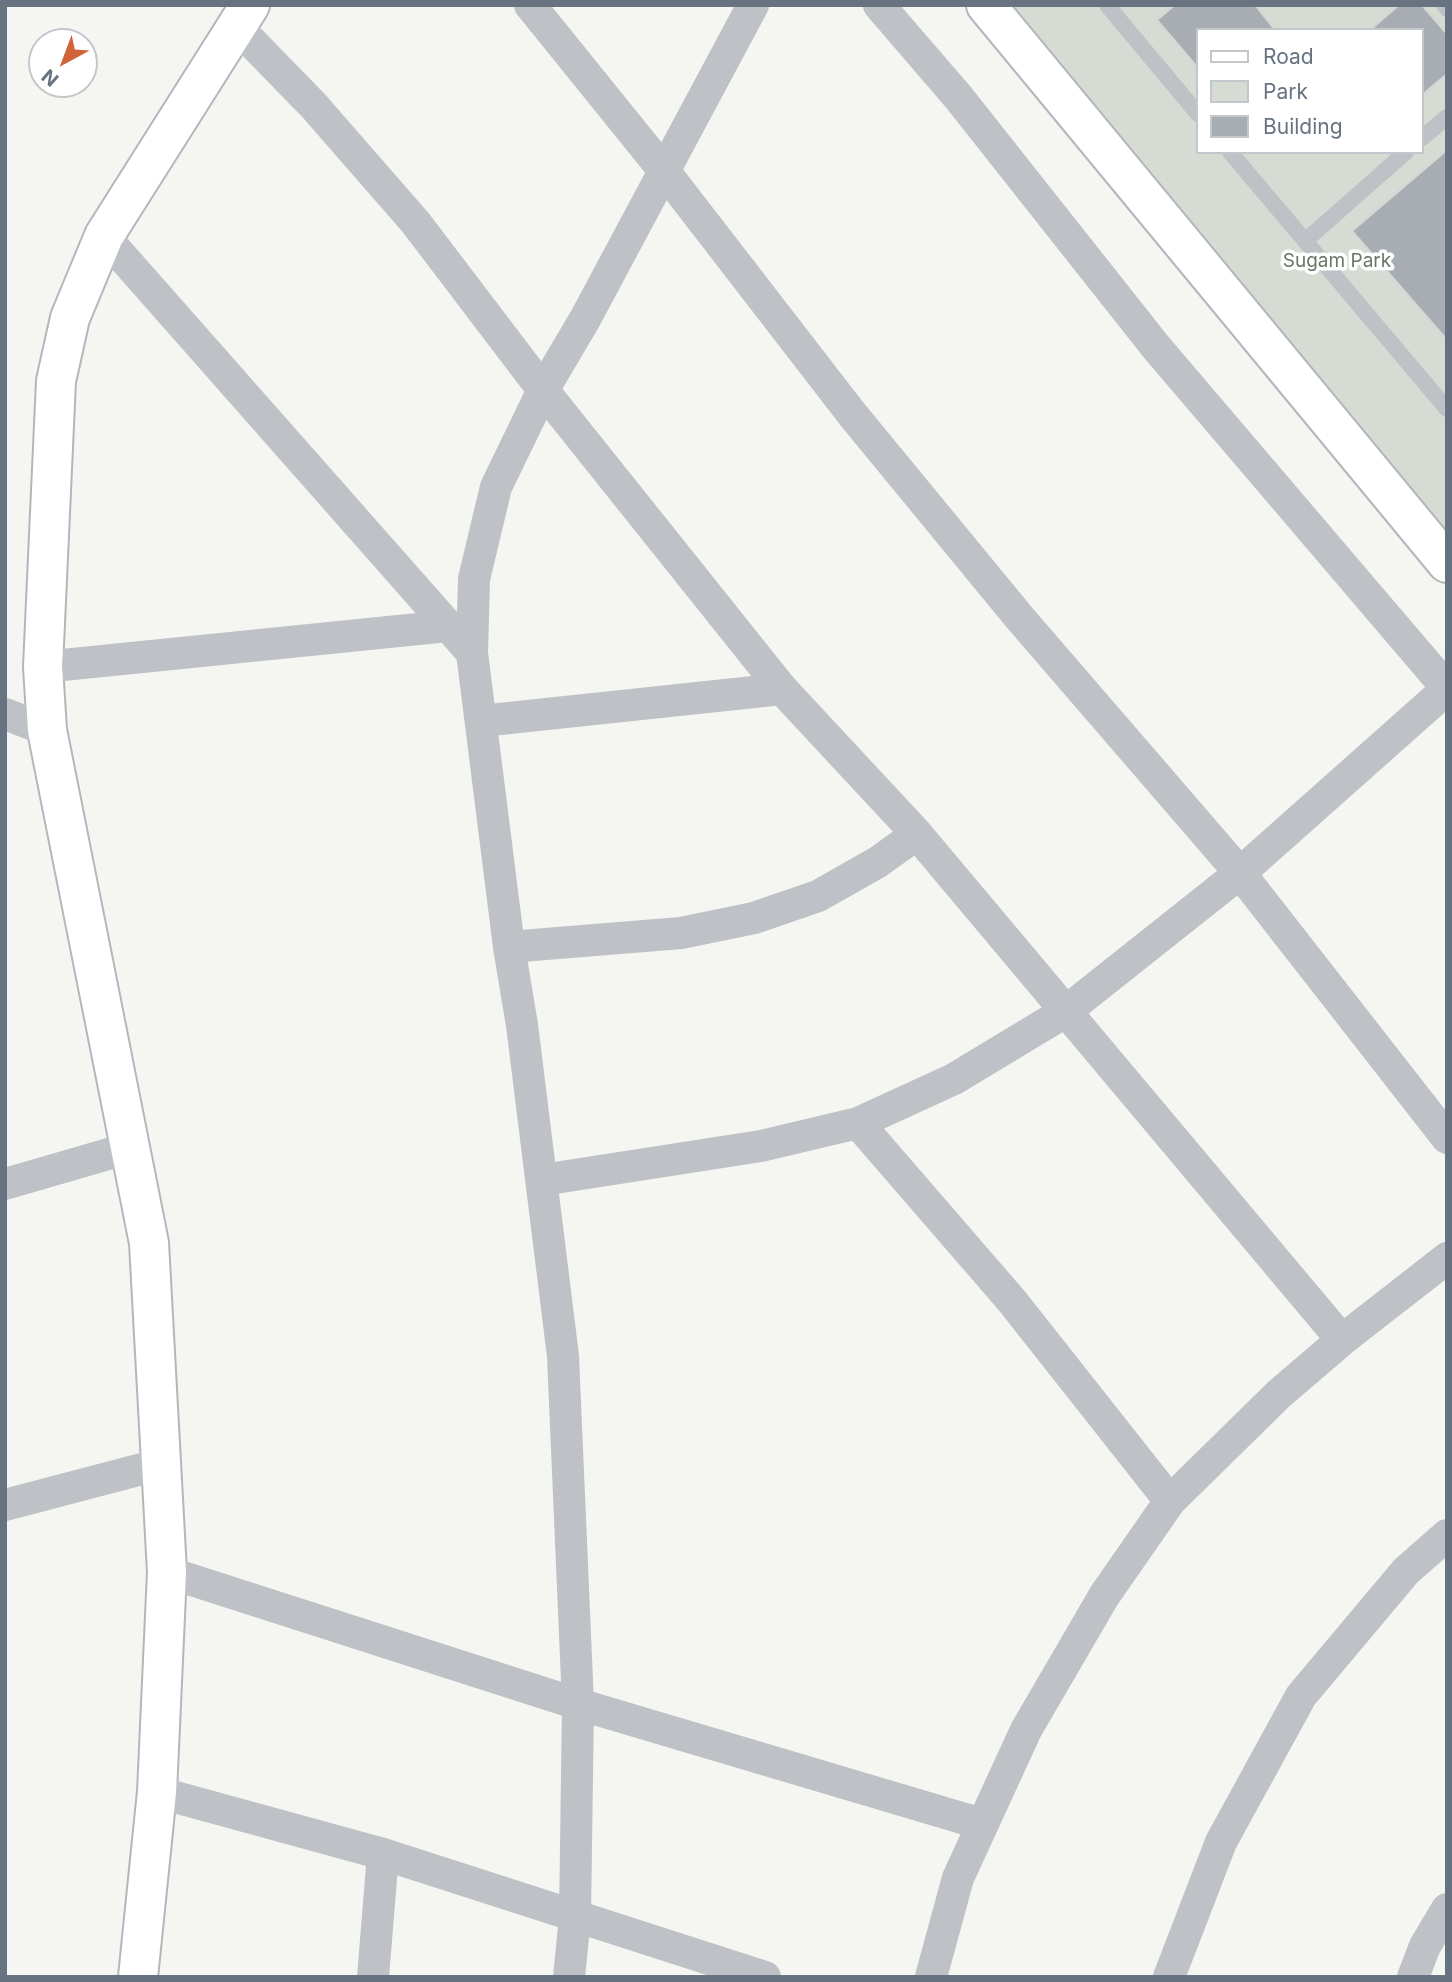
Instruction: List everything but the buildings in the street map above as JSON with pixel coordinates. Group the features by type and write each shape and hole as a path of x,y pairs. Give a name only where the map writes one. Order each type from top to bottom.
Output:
{"street":[{"path":"530,5 665,172 852,414 1019,618 1240,873 1447,1138"},
{"path":"569,1977 575,1917 578,1704 563,1356 472,653 474,579 496,487 543,390 585,319 754,5"},
{"path":"541,1180 761,1146 859,1123 954,1079 1065,1012 1240,873 1447,688 1156,348 959,98 879,5"},
{"path":"986,5 1447,563"},
{"path":"138,1977 157,1792 167,1572 149,1243 47,730 43,667 56,381 70,318 104,236 244,16 314,106 416,223 543,390 782,689 917,834 1342,1340"},
{"path":"104,236 472,653"},
{"path":"43,667 448,626"},
{"path":"481,721 782,689"},
{"path":"5,714 47,730"},
{"path":"509,947 681,933 754,918 818,896 878,862 917,834"},
{"path":"859,1123 1012,1301 1170,1501"},
{"path":"5,1184 129,1148"},
{"path":"931,1977 958,1878 1032,1719 1104,1596 1170,1501 1279,1394 1342,1340 1447,1258"},
{"path":"5,1505 161,1464"},
{"path":"1169,1977 1221,1842 1301,1696 1406,1571 1447,1535"},
{"path":"167,1572 578,1704 982,1824"},
{"path":"157,1792 383,1854 765,1977"},
{"path":"373,1977 383,1854"},
{"path":"1413,1977 1425,1946 1447,1909"}],"lane":[{"path":"1107,5 1196,112"},
{"path":"1424,136 1447,117"},
{"path":"1232,154 1447,409"},
{"path":"1305,241 1404,154"}],"green space":[{"name":"Sugam Park","path":"985,5 1447,5 1447,563"}]}
